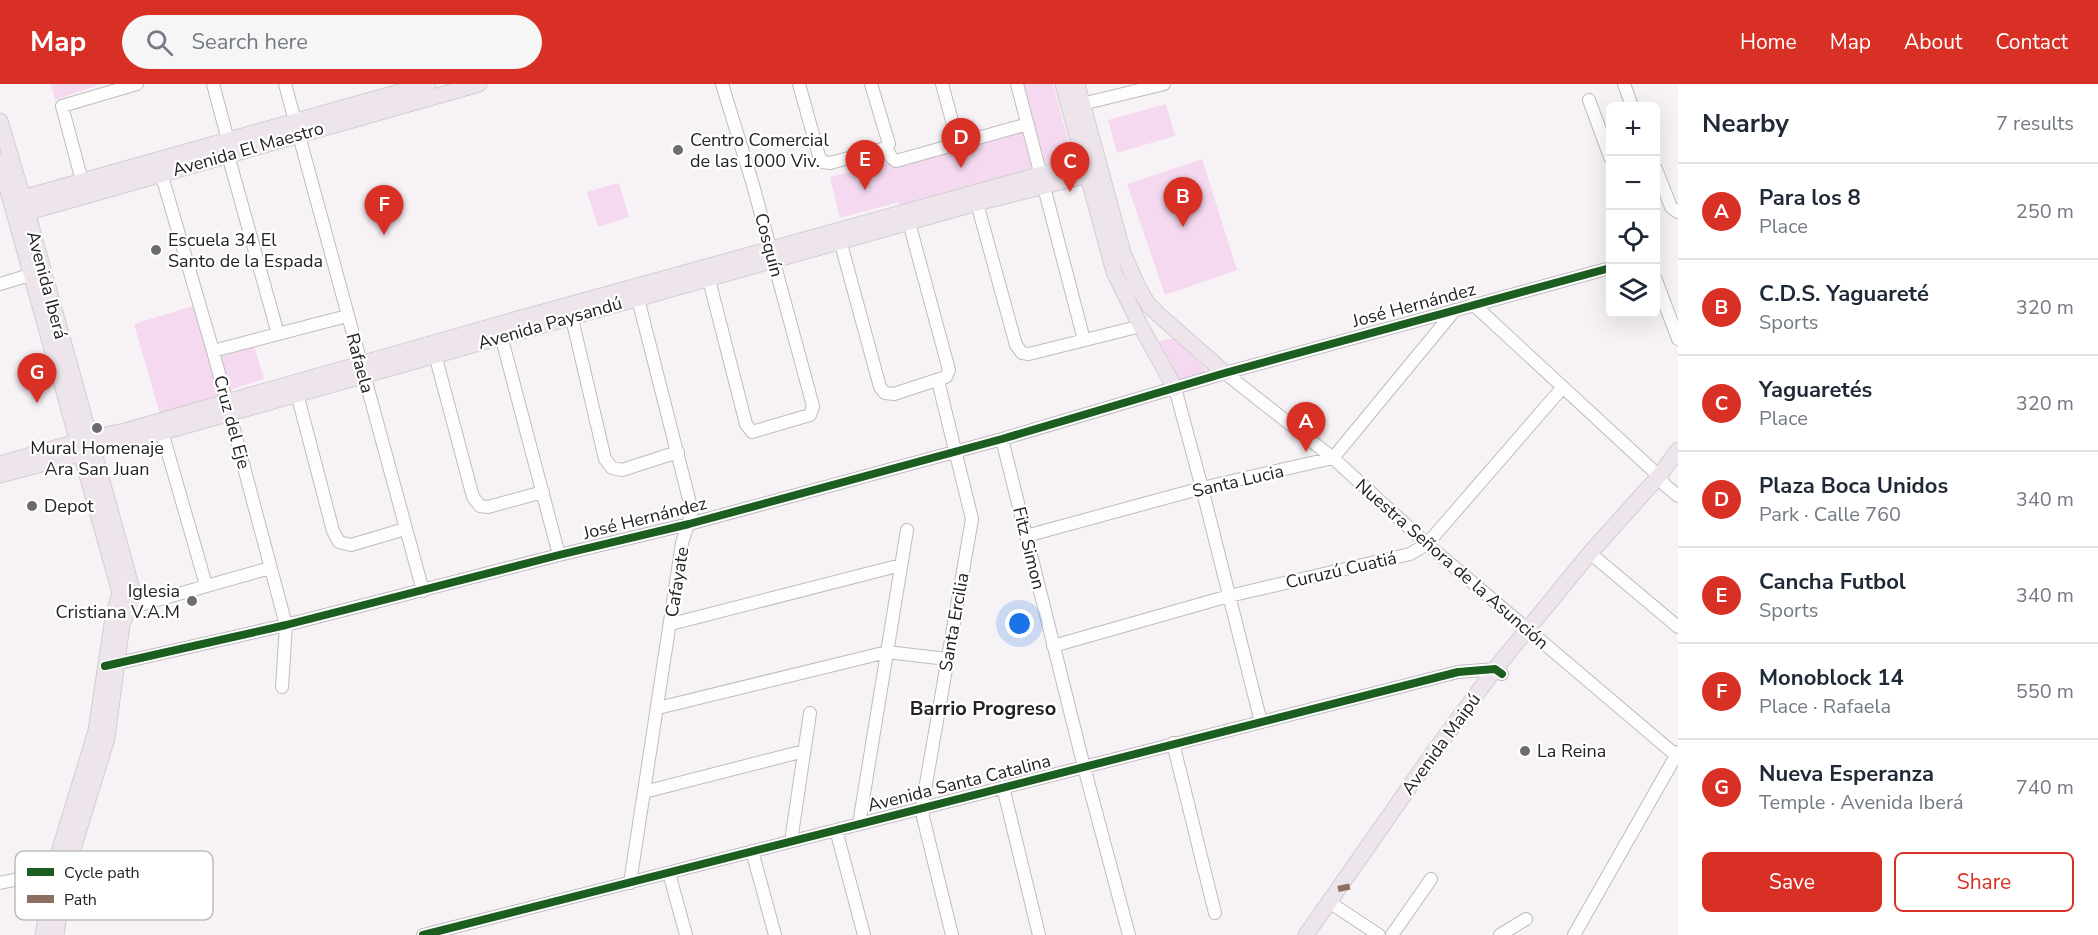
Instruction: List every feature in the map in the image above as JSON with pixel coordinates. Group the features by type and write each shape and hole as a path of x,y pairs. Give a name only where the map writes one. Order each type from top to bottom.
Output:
{"main road":[{"name":"Avenida El Maestro","path":"297,128 428,84"},
{"name":"Avenida El Maestro","path":"20,207 297,128 479,84"},
{"path":"1063,84 1128,265 1148,304 1225,373"},
{"path":"1077,84 1114,272 1175,388"},
{"name":"Avenida Iberá","path":"0,121 33,274 86,445"},
{"name":"Avenida Iberá","path":"0,162 20,207 86,445"},
{"name":"Avenida El Maestro","path":"20,207 82,181 159,167"},
{"name":"Avenida Paysandú","path":"0,464 161,426 1092,167"},
{"path":"1150,342 1172,327"},
{"name":"Avenida Paysandú","path":"0,475 86,445"},
{"path":"59,851 96,731 122,624 134,596 86,445"},
{"path":"72,851 107,738 113,618 120,593 86,445"},
{"name":"Avenida Maipú","path":"1662,480 1678,450"},
{"name":"Avenida Maipú","path":"1319,935 1334,904 1436,749 1594,556 1662,480 1678,466"},
{"name":"Avenida Maipú","path":"1306,935 1334,904"},
{"path":"43,935 45,920"},
{"path":"56,935 58,920"}],"street":[{"path":"82,181 62,106 137,84"},
{"path":"213,84 278,334"},
{"name":"Rafaela","path":"285,84 423,591"},
{"name":"Cosquín","path":"707,273 746,424 752,432 810,415 813,406 722,84"},
{"path":"799,84 822,162 830,163 887,146"},
{"path":"871,84 887,146 891,158 896,160 1028,124"},
{"path":"942,84 958,143"},
{"path":"1017,84 1084,340"},
{"path":"1082,104 1164,84"},
{"path":"1624,84 1631,102"},
{"path":"1589,100 1611,156"},
{"name":"Cruz del Eje","path":"159,167 213,351 286,625 282,687"},
{"path":"1660,179 1671,207 1678,212"},
{"path":"976,198 1016,345 1022,353 1029,354 1141,326"},
{"name":"Santa Ercilia","path":"907,217 949,370 942,379 955,452 972,519 922,807 952,935"},
{"path":"839,236 880,387 885,393 894,394 942,379"},
{"name":"José Hernández","path":"112,665 286,625 689,524 1002,439 1225,373 1473,304 1606,269"},
{"path":"0,284 33,274"},
{"path":"1660,291 1678,339"},
{"name":"Cafayate","path":"630,883 682,543 692,511 636,293"},
{"path":"1473,304 1678,496"},
{"path":"1333,458 1455,310"},
{"path":"570,311 605,459 612,468 622,470 678,452"},
{"path":"213,351 347,316"},
{"path":"500,330 559,555"},
{"path":"433,350 473,497 480,506 488,507 543,492"},
{"name":"Nuestra Señora de la Asunción","path":"1225,373 1333,458 1427,544 1677,755"},
{"name":"Curuzú Cuatiá","path":"1053,646 1229,596 1410,554 1427,544 1563,387"},
{"path":"295,388 333,531 339,542 351,545 405,529"},
{"path":"1175,388 1261,722"},
{"path":"161,426 206,585"},
{"name":"Fitz Simon","path":"1002,439 1053,646 1129,935"},
{"name":"Santa Lucia","path":"1026,536 1202,488 1333,458"},
{"path":"859,824 907,530"},
{"path":"1594,556 1678,627"},
{"path":"671,624 901,564"},
{"path":"129,608 270,568"},
{"path":"658,708 887,652 947,659"},
{"name":"Avenida Santa Catalina","path":"423,935 1458,672 1499,672"},
{"path":"791,841 810,713"},
{"path":"1173,743 1215,913"},
{"path":"644,792 804,751"},
{"path":"1574,935 1677,755"},
{"path":"1003,787 1039,935"},
{"path":"836,830 864,935"},
{"path":"752,851 775,935"},
{"path":"669,873 686,935"},
{"path":"1392,935 1431,879"},
{"path":"0,883 15,880"},
{"path":"1334,904 1378,935"},
{"path":"1500,935 1526,919"}],"shaded area":[{"path":"51,84 101,84 55,100"},
{"path":"1024,84 1053,84 1072,156 1045,163"},
{"path":"1166,104 1175,136 1117,153 1108,120"},
{"path":"1022,130 1032,169 900,207 899,202 840,218 830,177 890,163 892,167"},
{"path":"1202,159 1237,270 1165,295 1127,184"},
{"path":"619,183 629,217 598,227 587,192"},
{"path":"196,305 224,398 161,418 134,324"},
{"path":"1173,338 1205,368 1205,373 1183,381 1174,377 1158,347 1161,341"},
{"path":"254,346 264,379 227,391 218,358"}],"marked path":[{"path":"1338,889 1352,886"}],"cycle path":[{"path":"105,666 286,625 689,524 1002,439 1225,373 1606,269"},
{"path":"423,935 1458,672 1495,669 1502,674"}],"place":[{"name":"Centro Comercial de las 1000 Viv.","path":"678,150"},
{"name":"Plaza Boca Unidos","path":"961,168"},
{"name":"Cancha Futbol","path":"865,190"},
{"name":"Yaguaretés","path":"1070,192"},
{"name":"C.D.S. Yaguareté","path":"1183,227"},
{"name":"Monoblock 14","path":"384,235"},
{"name":"Escuela 34 El Santo de la Espada","path":"156,250"},
{"name":"Nueva Esperanza","path":"37,403"},
{"name":"Mural Homenaje Ara San Juan","path":"97,428"},
{"name":"Para los 8","path":"1306,452"},
{"name":"Depot","path":"32,506"},
{"name":"Iglesia Cristiana V.A.M","path":"192,601"},
{"name":"La Reina","path":"1525,751"}],"district":[{"name":"Barrio Progreso","path":"983,708"}]}
